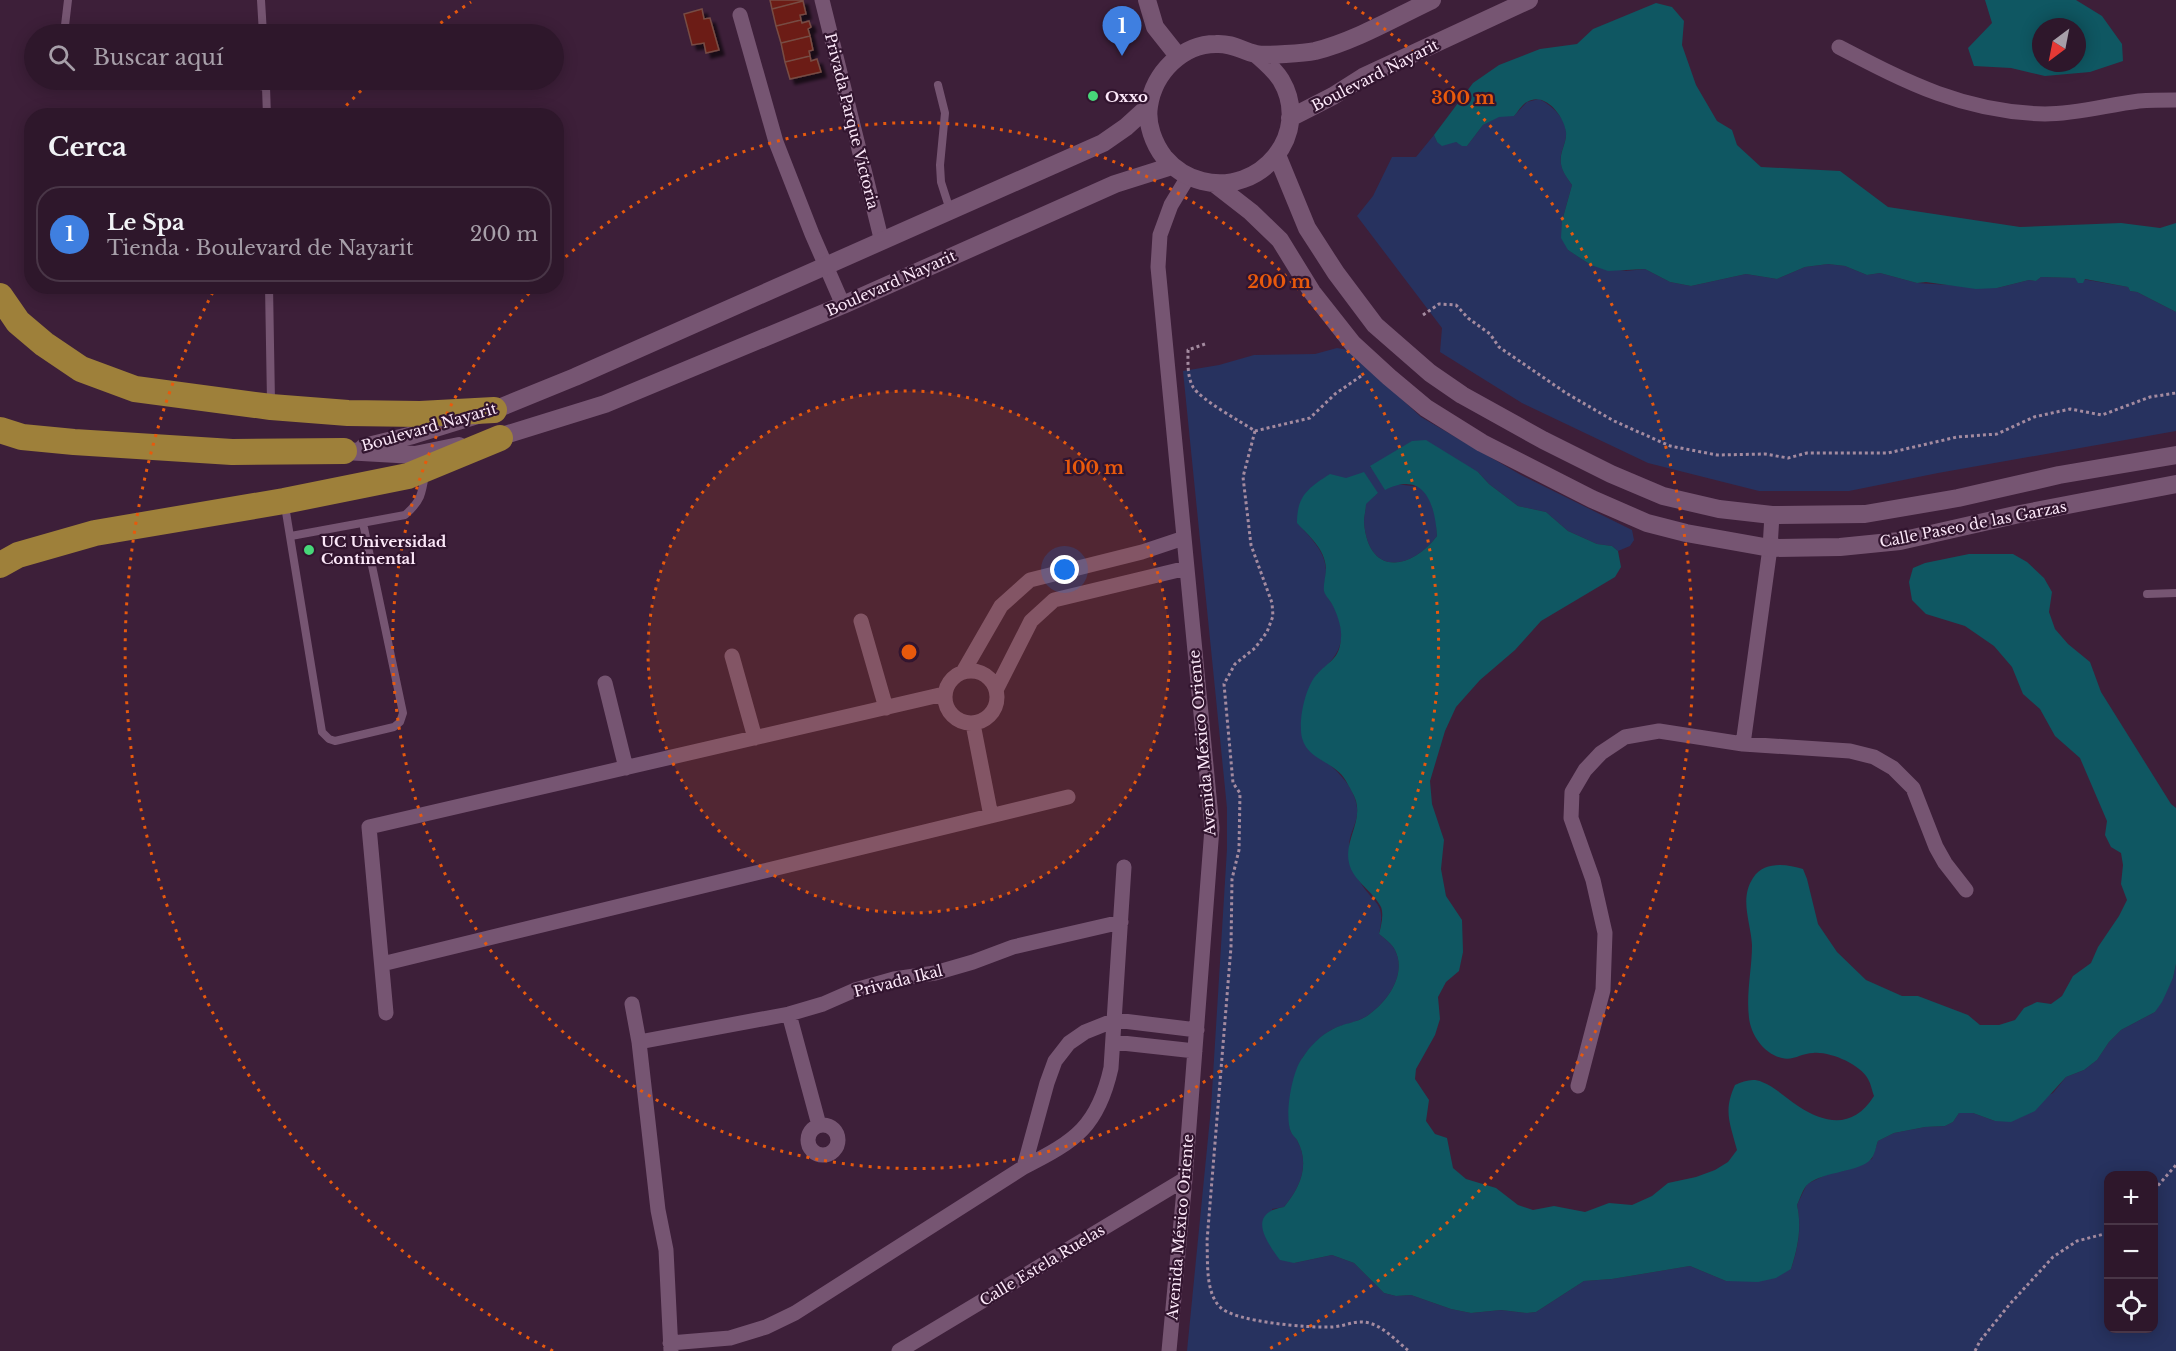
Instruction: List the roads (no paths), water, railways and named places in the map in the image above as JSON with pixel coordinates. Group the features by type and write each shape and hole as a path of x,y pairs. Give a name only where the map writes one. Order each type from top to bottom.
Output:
{"highway":[{"path":"0,296 18,322 44,344 81,369 135,389 271,407 348,413 420,414 494,410"},
{"path":"0,430 22,437 221,452 345,452"},
{"path":"0,565 18,555 94,533 284,501 408,476 500,438"}],"street":[{"name":"Privada Parque Victoria","path":"822,0 882,242"},
{"path":"1147,0 1155,27 1178,56"},
{"path":"1290,118 1286,137 1277,154 1265,168 1233,183 1215,184 1188,177 1172,166 1158,149 1150,129 1148,107 1158,79 1178,56 1196,47 1216,44 1237,46 1256,54 1313,51 1343,41 1432,0"},
{"name":"Boulevard Nayarit","path":"1256,54 1270,66 1281,81 1288,99 1290,118 1334,96 1363,77 1529,0"},
{"path":"740,15 776,142 843,305"},
{"path":"1839,47 1910,84 1947,98 1998,111 2046,114 2086,111 2139,101 2176,100"},
{"name":"Boulevard Nayarit","path":"345,452 413,435 494,410 575,377 1103,143 1126,127 1148,107"},
{"name":"Calle Paseo de las Garzas","path":"1277,154 1307,228 1336,273 1375,325 1430,373 1462,395 1543,440 1611,474 1663,496 1719,509 1772,515 1865,514 1958,498 2059,475 2176,455"},
{"name":"Boulevard Nayarit","path":"345,452 415,455 500,438 605,404 843,305 1115,184 1172,166"},
{"name":"Avenida México Oriente","path":"1169,1351 1185,1179 1212,828 1158,267 1160,235 1171,205 1188,177"},
{"name":"Calle Paseo de las Garzas","path":"1215,184 1251,212 1280,240 1312,292 1353,344 1426,408 1482,443 1592,499 1656,525 1686,533 1770,548 1840,547 1900,541 2015,515 2176,484"},
{"path":"1353,344 1375,325"},
{"path":"1743,744 1770,548 1772,515"},
{"path":"1184,538 1142,552 1030,580 1001,606 963,672 951,680 944,694 947,710 958,721 973,724 988,718 996,705 996,690 1031,621 1054,600 1187,568"},
{"path":"861,621 886,708"},
{"path":"732,656 755,738"},
{"path":"963,672 977,672 989,678 996,690"},
{"path":"605,683 626,768"},
{"path":"386,1013 369,827 944,694"},
{"path":"973,724 991,816"},
{"path":"1578,1086 1603,990 1605,933 1593,880 1571,818 1572,792 1585,770 1601,753 1625,737 1659,731 1743,744 1850,751 1874,757 1893,768 1913,788 1936,847 1966,890"},
{"path":"382,964 1068,797"},
{"path":"632,1004 639,1042 658,1210 666,1250 670,1347 730,1338 766,1328 795,1313 1024,1167 1061,1149 1083,1131 1105,1094 1111,1068 1124,867"},
{"name":"Privada Ikal","path":"639,1042 789,1014 823,1005 855,990 894,979 935,972 974,962 1013,947 1120,922"},
{"path":"789,1014 819,1125"},
{"path":"1024,1167 1047,1083 1055,1061 1069,1043 1093,1028 1114,1020 1197,1030"},
{"path":"1113,1042 1195,1051"},
{"name":"Calle Estela Ruelas","path":"899,1351 1185,1179"}],"lane":[{"path":"65,24 68,0"},
{"path":"261,0 262,24"},
{"path":"938,85 945,113 940,165 941,182 950,210"},
{"path":"266,90 267,108"},
{"path":"269,294 271,407"},
{"path":"291,536 405,515 422,496 426,469"},
{"path":"284,501 322,732 334,741 394,727 400,722 403,713 363,523"},
{"path":"2147,594 2176,593"}],"place":[{"name":"Le Spa","path":"1122,56"},
{"name":"Oxxo","path":"1093,96"},
{"name":"UC Universidad Continental","path":"309,550"}]}
